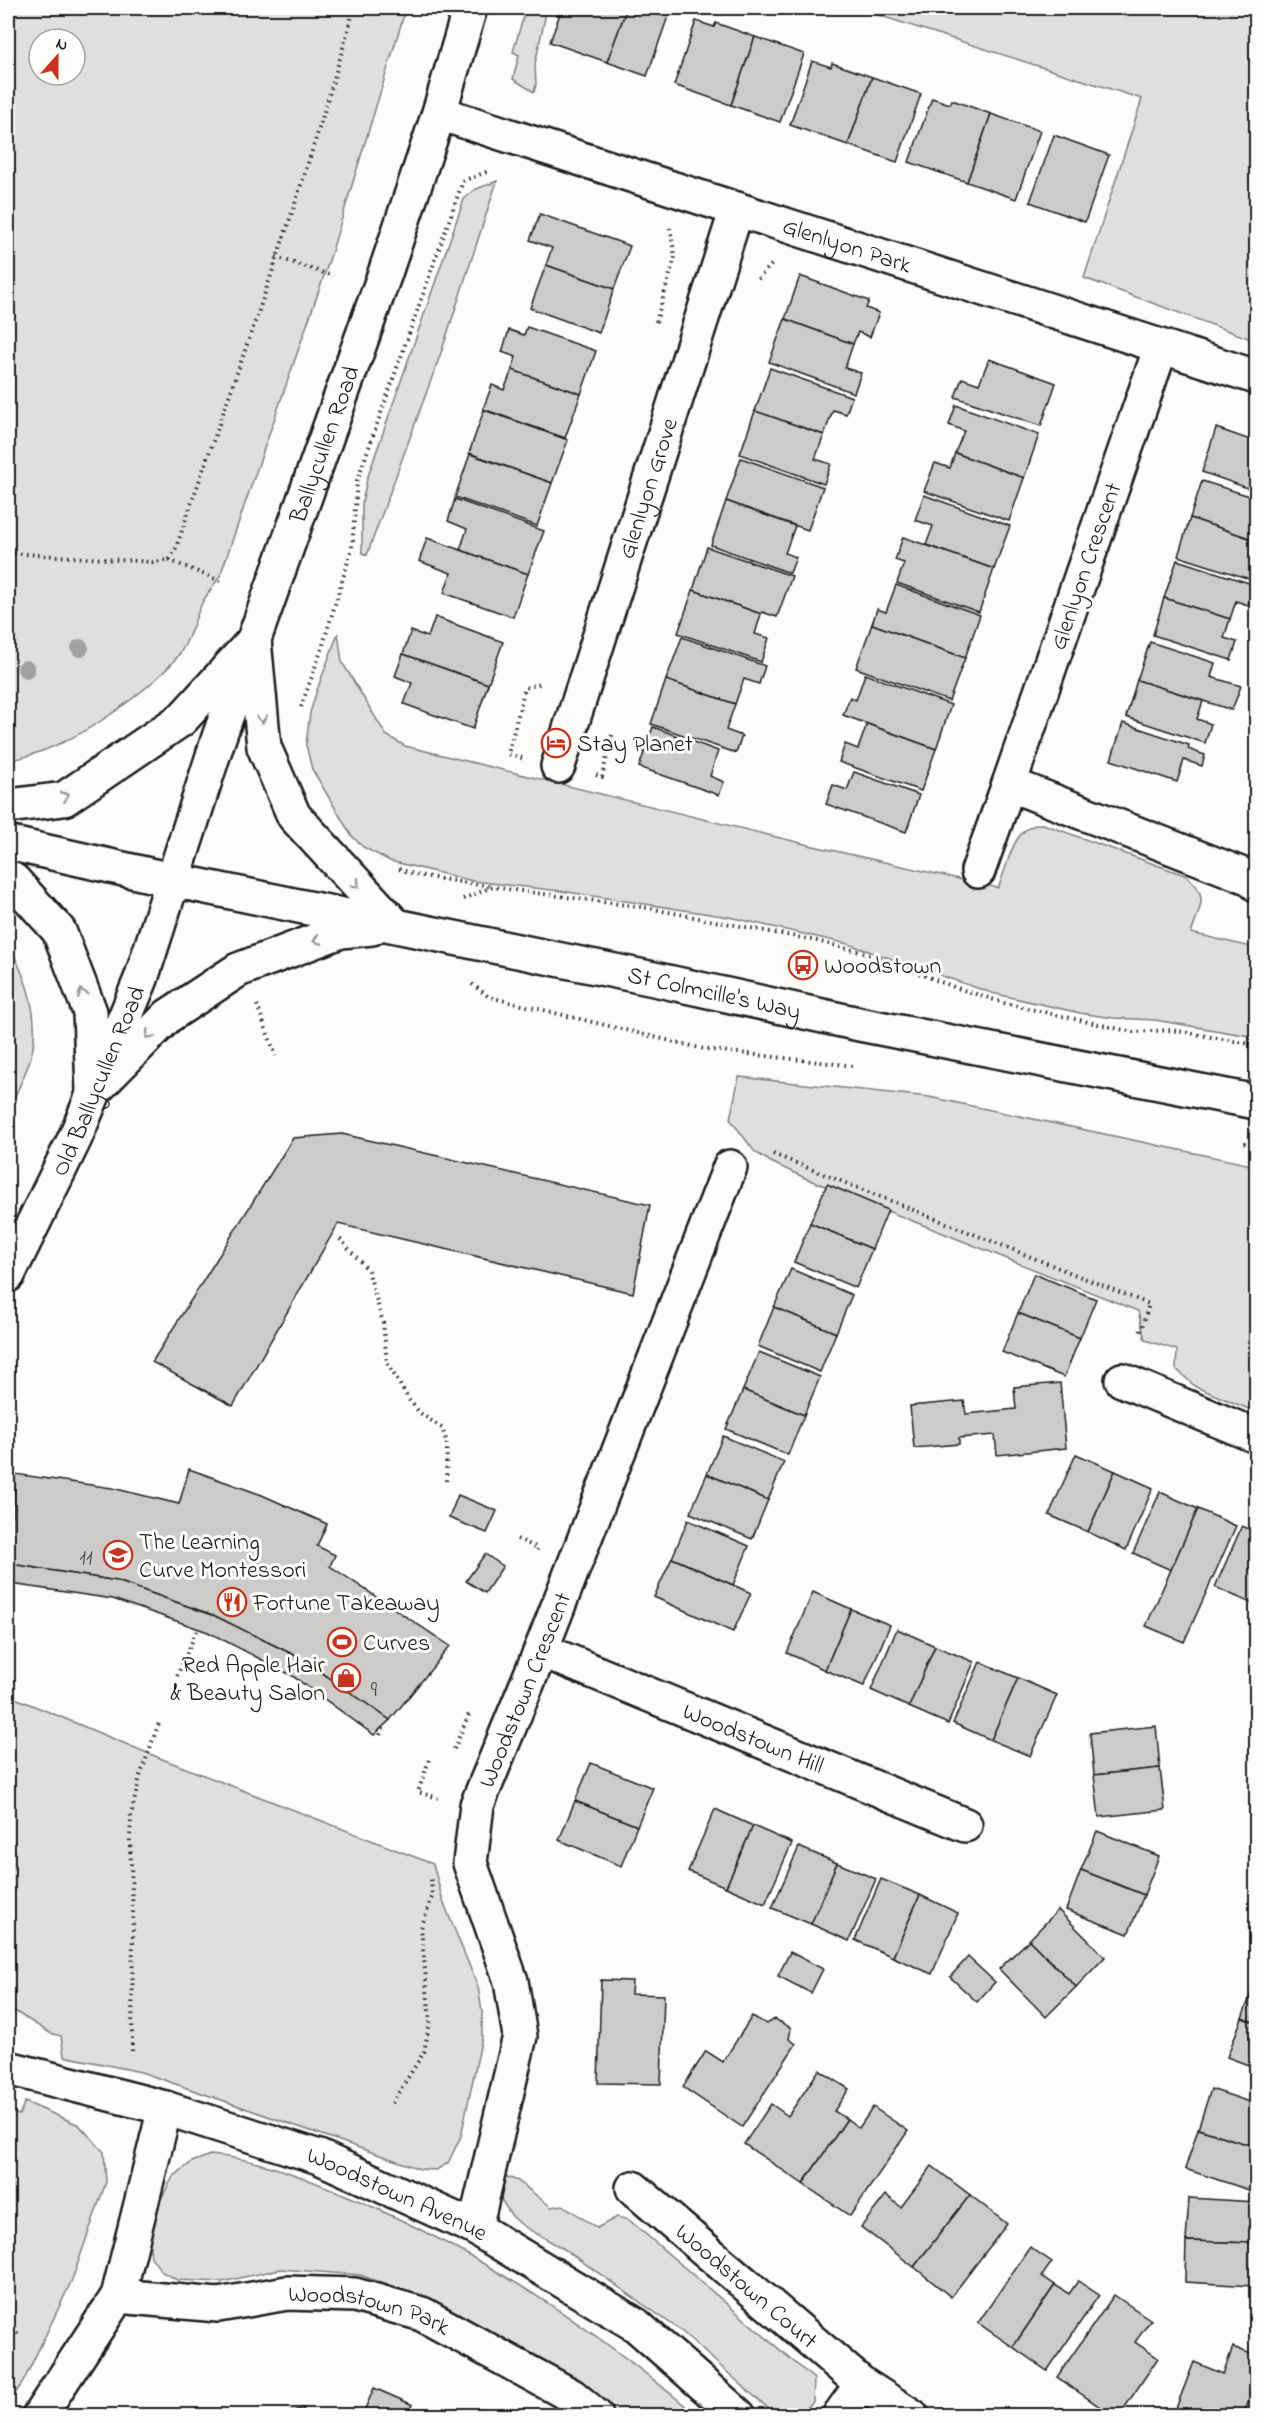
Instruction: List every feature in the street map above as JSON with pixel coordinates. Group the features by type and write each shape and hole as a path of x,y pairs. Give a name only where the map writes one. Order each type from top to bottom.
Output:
{"street":[{"name":"Ballycullen Road","path":"172,880 219,737 384,276 439,113 470,8"},
{"name":"Glenlyon Park","path":"439,113 1257,377"},
{"name":"Glenlyon Grove","path":"558,766 737,209"},
{"name":"Glenlyon Crescent","path":"978,872 1161,347"},
{"path":"8,806 64,799 182,719 254,640"},
{"path":"254,640 264,747 294,816 395,925"},
{"path":"1008,784 1252,879 1257,884"},
{"name":"St Colmcille's Way","path":"8,843 172,880 395,925 871,1027 1257,1102"},
{"path":"8,878 14,881 59,931 90,1012 93,1092"},
{"name":"Old Ballycullen Road","path":"8,1275 60,1170 141,979 172,880"},
{"path":"93,1092 168,1016 238,970 341,931 395,925"},
{"name":"Woodstown Crescent","path":"474,2229 520,2036 511,1981 470,1863 477,1805 542,1650 729,1167"},
{"path":"1122,1380 1257,1436"},
{"name":"Woodstown Hill","path":"542,1650 965,1825"},
{"name":"Woodstown Avenue","path":"8,2068 165,2108 319,2157 474,2229 636,2325 739,2415"},
{"path":"39,2415 118,2296 165,2108"},
{"name":"Woodstown Court","path":"633,2188 862,2384 912,2415"},
{"name":"Woodstown Park","path":"118,2296 218,2305 287,2293 355,2295 422,2314 572,2396 596,2415"},
{"path":"839,2415 862,2384"}],"path":[{"path":"169,560 176,548 276,256 341,56 354,8"},
{"path":"276,256 333,276"},
{"path":"8,553 153,562 169,560 220,581"},
{"path":"459,900 492,887 648,908 872,955 954,987 1004,1003 1112,1028 1133,1032 1172,1030 1257,1045"},
{"path":"8,938 10,943"},
{"path":"255,999 276,1056"},
{"path":"773,1154 1149,1304 1140,1334"},
{"path":"340,1239 368,1270 383,1323 387,1362 409,1400 420,1413 441,1428 447,1443 446,1483"},
{"path":"517,1539 529,1545"},
{"path":"177,1676 198,1628"},
{"path":"132,2051 131,1815 140,1776 160,1720"},
{"path":"380,1735 384,1725"},
{"path":"429,1760 418,1792 446,1800"},
{"path":"8,2325 21,2336"}],"shaded area":[{"path":"8,8 406,8 328,264 220,576 202,603 184,647 157,678 100,722 65,741 28,756 8,761"},
{"path":"526,8 547,8 535,64 534,92 513,79 519,55 513,52"},
{"path":"856,8 1256,8 1256,341 1084,278 1142,99"},
{"path":"497,181 442,350 367,555 362,553 362,503 367,479 464,199 474,190"},
{"path":"338,633 342,662 386,735 405,746 809,845 998,888 1018,839 1032,826 1043,824 1187,876 1199,890 1201,896 1200,909 1191,933 1256,948 1256,1037 1155,1020 1113,1018 1080,1013 992,993 848,944 729,917 561,891 473,881 390,861 363,847 351,835 312,769 306,745 310,713"},
{"path":"8,944 31,1000 34,1030 30,1060 8,1112"},
{"path":"739,1077 929,1097 1256,1166 1256,1412 1196,1387 1176,1369 1177,1350 1145,1340 1138,1311 805,1178 755,1152 730,1119"},
{"path":"8,1695 157,1757 433,1864 443,1901 478,1987 482,2011 482,2037 461,2136 448,2163 436,2170 420,2169 141,2072 64,2056 61,2036 50,2033 8,2007"},
{"path":"25,2102 79,2125 104,2152 106,2182 72,2280 23,2382 8,2404 8,2111 19,2115"},
{"path":"210,2155 244,2160 294,2174 341,2193 437,2238 528,2290 571,2319 614,2349 696,2415 617,2415 573,2381 440,2304 360,2275 280,2269 222,2282 177,2280 162,2272 151,2257 149,2239 157,2206 173,2177 192,2162"},
{"path":"496,2173 518,2181 551,2207 563,2205 597,2228 617,2217 629,2220 814,2379 813,2402 801,2412 790,2415 778,2413 764,2405 680,2330 564,2249 523,2226 512,2216 502,2201"}],"building":[{"path":"562,8 627,8 607,62 550,42"},
{"path":"627,8 671,8 647,76 607,62"},
{"path":"696,21 714,27 716,23 755,37 731,105 674,85"},
{"path":"755,37 804,54 780,122 731,105"},
{"path":"812,61 831,67 832,63 872,77 848,145 790,125"},
{"path":"872,77 921,94 897,162 848,145"},
{"path":"932,98 950,104 952,100 991,114 967,182 909,162"},
{"path":"991,114 1040,131 1016,199 967,182"},
{"path":"1054,135 1109,155 1085,222 1030,202"},
{"path":"540,214 630,246 614,289 546,265 552,248 530,240"},
{"path":"546,265 614,289 599,333 530,308"},
{"path":"800,276 869,301 866,308 879,313 870,337 858,332 853,344 785,319"},
{"path":"785,319 853,344 845,368 861,373 854,393 769,362"},
{"path":"527,327 596,351 581,394 512,370 516,357 502,352 509,330 524,335"},
{"path":"989,359 1056,383 1041,426 955,397 962,378 979,384"},
{"path":"770,368 852,397 846,414 833,410 824,435 755,411"},
{"path":"512,370 581,394 565,438 483,409 492,385 504,390"},
{"path":"956,405 1039,435 1024,478 955,453 964,431 949,425"},
{"path":"484,410 568,440 552,483 469,453"},
{"path":"755,411 824,435 815,459 831,464 824,484 740,454"},
{"path":"1216,428 1256,442 1256,491 1202,472"},
{"path":"955,453 1024,478 1009,521 924,491 935,463 950,468"},
{"path":"470,454 552,483 537,526 455,497"},
{"path":"741,458 823,487 808,530 726,501"},
{"path":"1202,481 1256,498 1255,540 1190,518"},
{"path":"924,495 1010,526 994,569 926,545 933,526 915,520"},
{"path":"455,499 544,531 528,574 460,550 467,529 448,521"},
{"path":"726,501 795,526 785,553 796,557 790,573 711,545"},
{"path":"1190,518 1255,540 1250,556 1256,558 1256,581 1178,556"},
{"path":"903,537 994,569 979,612 897,583 904,563 895,560"},
{"path":"427,538 528,574 513,617 444,593 451,573 419,561"},
{"path":"707,547 792,576 777,617 762,612 761,614 693,590"},
{"path":"1177,560 1255,585 1248,605 1236,601 1230,619 1164,598"},
{"path":"896,585 980,615 965,658 872,624 877,609 886,612"},
{"path":"693,590 761,614 755,634 769,638 761,662 678,633"},
{"path":"1164,598 1230,619 1224,638 1237,642 1231,660 1153,635"},
{"path":"435,617 503,642 488,684 403,654 411,631 428,637"},
{"path":"872,624 965,658 949,701 856,668"},
{"path":"682,637 765,666 759,684 744,679 735,704 666,680"},
{"path":"1150,642 1215,663 1211,677 1241,686 1232,710 1137,680"},
{"path":"403,654 488,684 473,729 404,704 412,683 395,676"},
{"path":"865,674 951,705 936,749 843,715 850,697 856,700"},
{"path":"666,680 735,704 726,730 742,736 736,753 651,724"},
{"path":"1137,680 1203,701 1197,719 1211,724 1205,743 1126,717"},
{"path":"1123,723 1189,745 1188,749 1205,755 1202,766 1184,760 1177,782 1111,760"},
{"path":"867,724 936,749 921,791 839,762 845,744 858,749"},
{"path":"653,727 718,751 710,776 724,782 719,795 639,767"},
{"path":"854,772 919,795 906,832 826,804 833,785 847,790"},
{"path":"342,1134 650,1205 633,1293 338,1224 233,1406 152,1362 293,1138"},
{"path":"827,1184 888,1210 872,1249 810,1223"},
{"path":"810,1223 872,1249 856,1288 794,1262"},
{"path":"791,1269 852,1295 836,1333 774,1307"},
{"path":"1034,1274 1096,1299 1080,1338 1018,1313"},
{"path":"774,1307 836,1333 820,1372 758,1346"},
{"path":"1018,1313 1080,1338 1064,1377 1002,1352"},
{"path":"759,1352 820,1377 804,1415 743,1390"},
{"path":"1060,1383 1066,1448 997,1455 995,1435 959,1438 959,1444 914,1448 910,1406 964,1401 966,1414 1016,1409 1014,1387"},
{"path":"743,1390 804,1415 788,1455 726,1429"},
{"path":"723,1436 784,1462 768,1500 707,1474"},
{"path":"1076,1454 1115,1471 1088,1532 1049,1515"},
{"path":"189,1469 262,1495 327,1524 317,1546 335,1555 330,1566 450,1646 390,1720 302,1659 215,1616 117,1581 11,1564 15,1474 112,1488 179,1504"},
{"path":"1115,1471 1153,1488 1126,1550 1088,1532"},
{"path":"707,1474 768,1500 752,1539 690,1513"},
{"path":"1160,1492 1198,1509 1171,1570 1133,1553"},
{"path":"458,1495 497,1511 487,1533 449,1518"},
{"path":"1198,1509 1236,1526 1184,1642 1146,1626"},
{"path":"688,1520 749,1546 733,1585 672,1558"},
{"path":"1242,1526 1256,1532 1256,1596 1253,1604 1215,1587"},
{"path":"485,1554 503,1566 485,1593 466,1581"},
{"path":"672,1558 751,1593 733,1632 654,1597"},
{"path":"11,1564 117,1581 215,1616 302,1659 390,1720 374,1735 291,1675 208,1632 113,1599 11,1584"},
{"path":"813,1592 851,1609 825,1670 787,1653"},
{"path":"851,1609 890,1625 864,1686 825,1670"},
{"path":"897,1629 935,1646 909,1707 871,1690"},
{"path":"935,1646 974,1662 948,1724 909,1707"},
{"path":"980,1662 1018,1678 991,1740 953,1723"},
{"path":"1018,1678 1057,1695 1030,1756 991,1740"},
{"path":"1156,1726 1160,1768 1094,1775 1090,1733"},
{"path":"591,1763 653,1788 637,1826 575,1801"},
{"path":"1160,1768 1165,1810 1099,1817 1094,1775"},
{"path":"575,1801 637,1826 621,1866 559,1840"},
{"path":"715,1809 753,1826 726,1887 688,1871"},
{"path":"753,1826 792,1843 765,1904 726,1887"},
{"path":"1097,1831 1159,1856 1144,1895 1081,1870"},
{"path":"799,1847 837,1863 811,1924 772,1908"},
{"path":"837,1863 876,1879 849,1941 811,1924"},
{"path":"1081,1870 1144,1895 1128,1934 1066,1910"},
{"path":"881,1879 920,1895 893,1957 855,1940"},
{"path":"920,1895 958,1913 932,1974 893,1957"},
{"path":"1058,1910 1105,1957 1076,1987 1029,1940"},
{"path":"1029,1940 1076,1987 1046,2017 999,1969"},
{"path":"790,1952 823,1969 811,1993 778,1976"},
{"path":"968,1957 995,1982 977,2002 950,1977"},
{"path":"601,1980 632,1981 631,1994 664,1995 661,2084 598,2083"},
{"path":"1256,1981 1256,2023 1242,2018"},
{"path":"752,2016 766,2024 775,2019 791,2028 789,2039 796,2044 742,2127 683,2087 706,2051 723,2062"},
{"path":"1242,2018 1256,2023 1256,2068 1227,2057"},
{"path":"819,2070 849,2089 834,2111 847,2119 803,2184 744,2144 771,2104 788,2116"},
{"path":"1211,2089 1256,2104 1256,2147 1198,2129"},
{"path":"873,2107 908,2131 850,2216 803,2184 847,2119 859,2128"},
{"path":"1198,2129 1256,2147 1256,2166 1249,2190 1185,2169"},
{"path":"932,2166 970,2195 914,2267 861,2227 886,2195 901,2207"},
{"path":"970,2195 1007,2224 951,2297 914,2267"},
{"path":"1189,2198 1255,2202 1254,2243 1186,2241"},
{"path":"1186,2241 1254,2243 1252,2286 1185,2282"},
{"path":"1030,2247 1052,2262 1042,2276 1055,2285 1013,2347 978,2323"},
{"path":"1078,2281 1099,2295 1047,2371 1013,2347 1055,2285 1069,2294"},
{"path":"1114,2295 1151,2320 1135,2342 1158,2358 1119,2416 1113,2416 1057,2377"},
{"path":"1233,2347 1256,2356 1256,2382 1243,2416 1173,2416 1194,2362 1223,2374"},
{"path":"374,2388 413,2405 408,2416 362,2416"},
{"path":"303,2408 305,2416 277,2416"}],"place":[{"name":"Stay Planet","path":"556,743"},
{"name":"Woodstown","path":"803,965"},
{"name":"The Learning Curve Montessori","path":"118,1555"},
{"name":"Fortune Takeaway","path":"232,1602"},
{"name":"Curves","path":"342,1642"},
{"name":"Red Apple Hair & Beauty Salon","path":"346,1678"}]}
